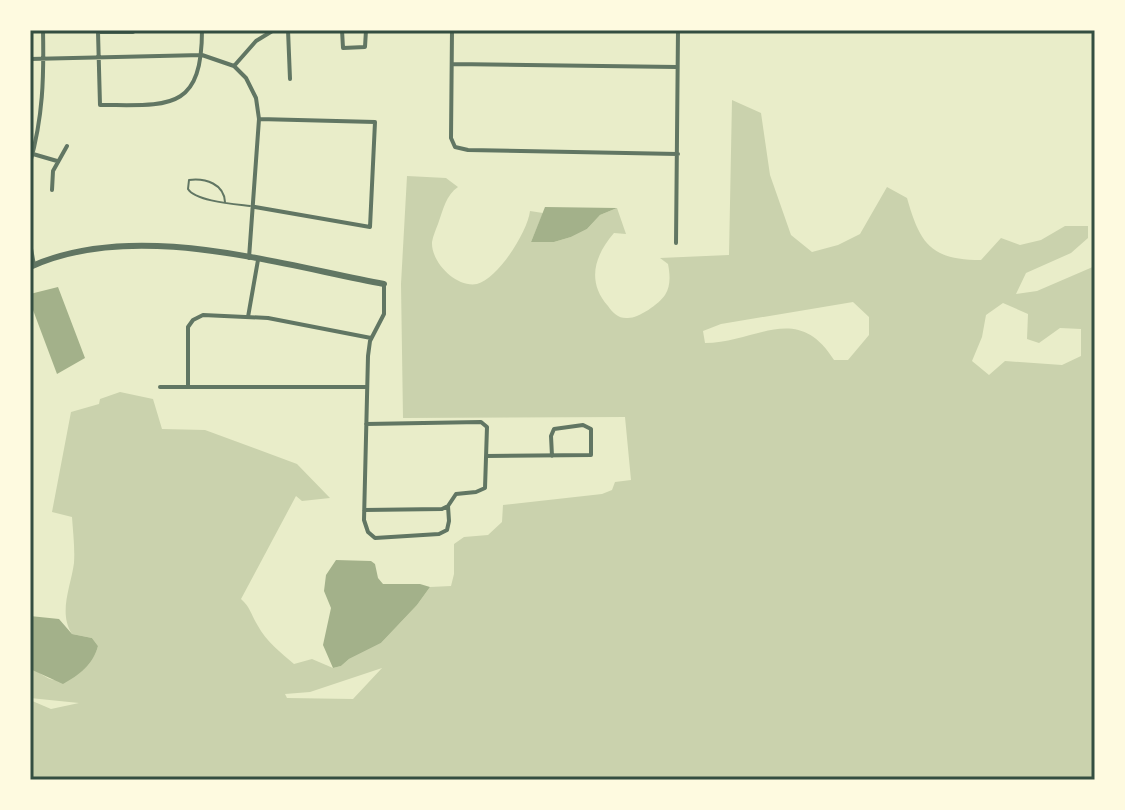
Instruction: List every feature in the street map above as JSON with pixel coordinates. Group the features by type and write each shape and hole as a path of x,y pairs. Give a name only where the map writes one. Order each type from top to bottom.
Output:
{"street":[{"path":"30,163 39,131 44,94 43,30"},
{"path":"133,30 98,31 100,105 159,105 171,103 184,95 195,80 202,55 202,30"},
{"path":"234,66 256,41 274,30"},
{"path":"288,30 290,79"},
{"path":"342,30 343,48 357,49 365,47 366,30"},
{"path":"452,30 451,138 455,147 468,150 678,154"},
{"path":"676,243 678,30"},
{"path":"30,59 202,55 234,66 246,78 256,98 259,119 249,258"},
{"path":"451,64 677,67"},
{"path":"255,207 370,227 375,122 259,119"},
{"path":"52,190 51,179 67,146"},
{"path":"33,154 58,161"},
{"path":"30,243 32,266 65,255 109,247 184,246 384,284 384,314 372,338 368,356 366,424 364,510 368,532 375,538 439,534 447,530 448,506 456,494 485,488 487,427 481,422 366,424"},
{"path":"248,317 258,260"},
{"path":"188,387 188,327 203,315 268,318 372,338"},
{"path":"160,387 367,387"},
{"path":"486,456 552,456 591,455 591,429 583,425 554,429 551,436 552,456"},
{"path":"364,510 448,506"}],"lane":[{"path":"225,202 219,185 199,179 189,180 190,194 225,202 255,207"}],"shaded area":[{"path":"732,100 761,113 770,175 791,235 812,252 838,245 860,234 887,187 907,198 917,227 930,246 950,257 981,260 1001,238 1020,245 1041,240 1065,226 1088,226 1088,238 1071,253 1026,273 1016,294 1037,291 1095,266 1095,780 30,780 30,700 51,709 79,703 30,698 30,669 51,679 69,678 87,666 98,646 92,638 72,634 68,626 66,608 74,563 72,517 52,512 71,412 99,404 100,399 120,392 153,399 162,429 205,430 297,464 330,498 302,501 296,496 241,599 265,637 294,664 312,659 333,668 381,643 430,587 451,586 454,544 464,537 488,535 502,522 503,505 602,494 612,490 615,482 631,480 625,417 403,418 401,284 407,176 446,178 458,187 443,208 432,240 433,250 447,272 469,284 485,280 502,264 524,230 530,211 543,213 531,242 554,242 587,229 600,215 617,208 626,234 614,233 607,241 598,259 595,278 601,297 622,318 643,313 665,295 669,268 660,258 729,255","holes":["853,302 869,317 869,335 848,360 834,360 820,342 805,332 790,329 775,329 705,343 703,331 721,324","1003,303 1028,314 1027,339 1039,343 1060,328 1081,329 1081,356 1062,365 1005,361 989,375 972,361 982,337 986,315","382,668 353,699 287,698 285,694 310,692"]},
{"path":"545,207 617,208 600,215 587,229 571,237 554,242 531,242"},
{"path":"58,287 85,358 57,374 30,302 30,294"},
{"path":"336,560 371,561 383,584 430,587 381,643 333,668 323,645 331,608 324,591 326,575"},
{"path":"30,616 59,619 72,634 92,638 98,646 89,664 63,684 30,669"}]}
